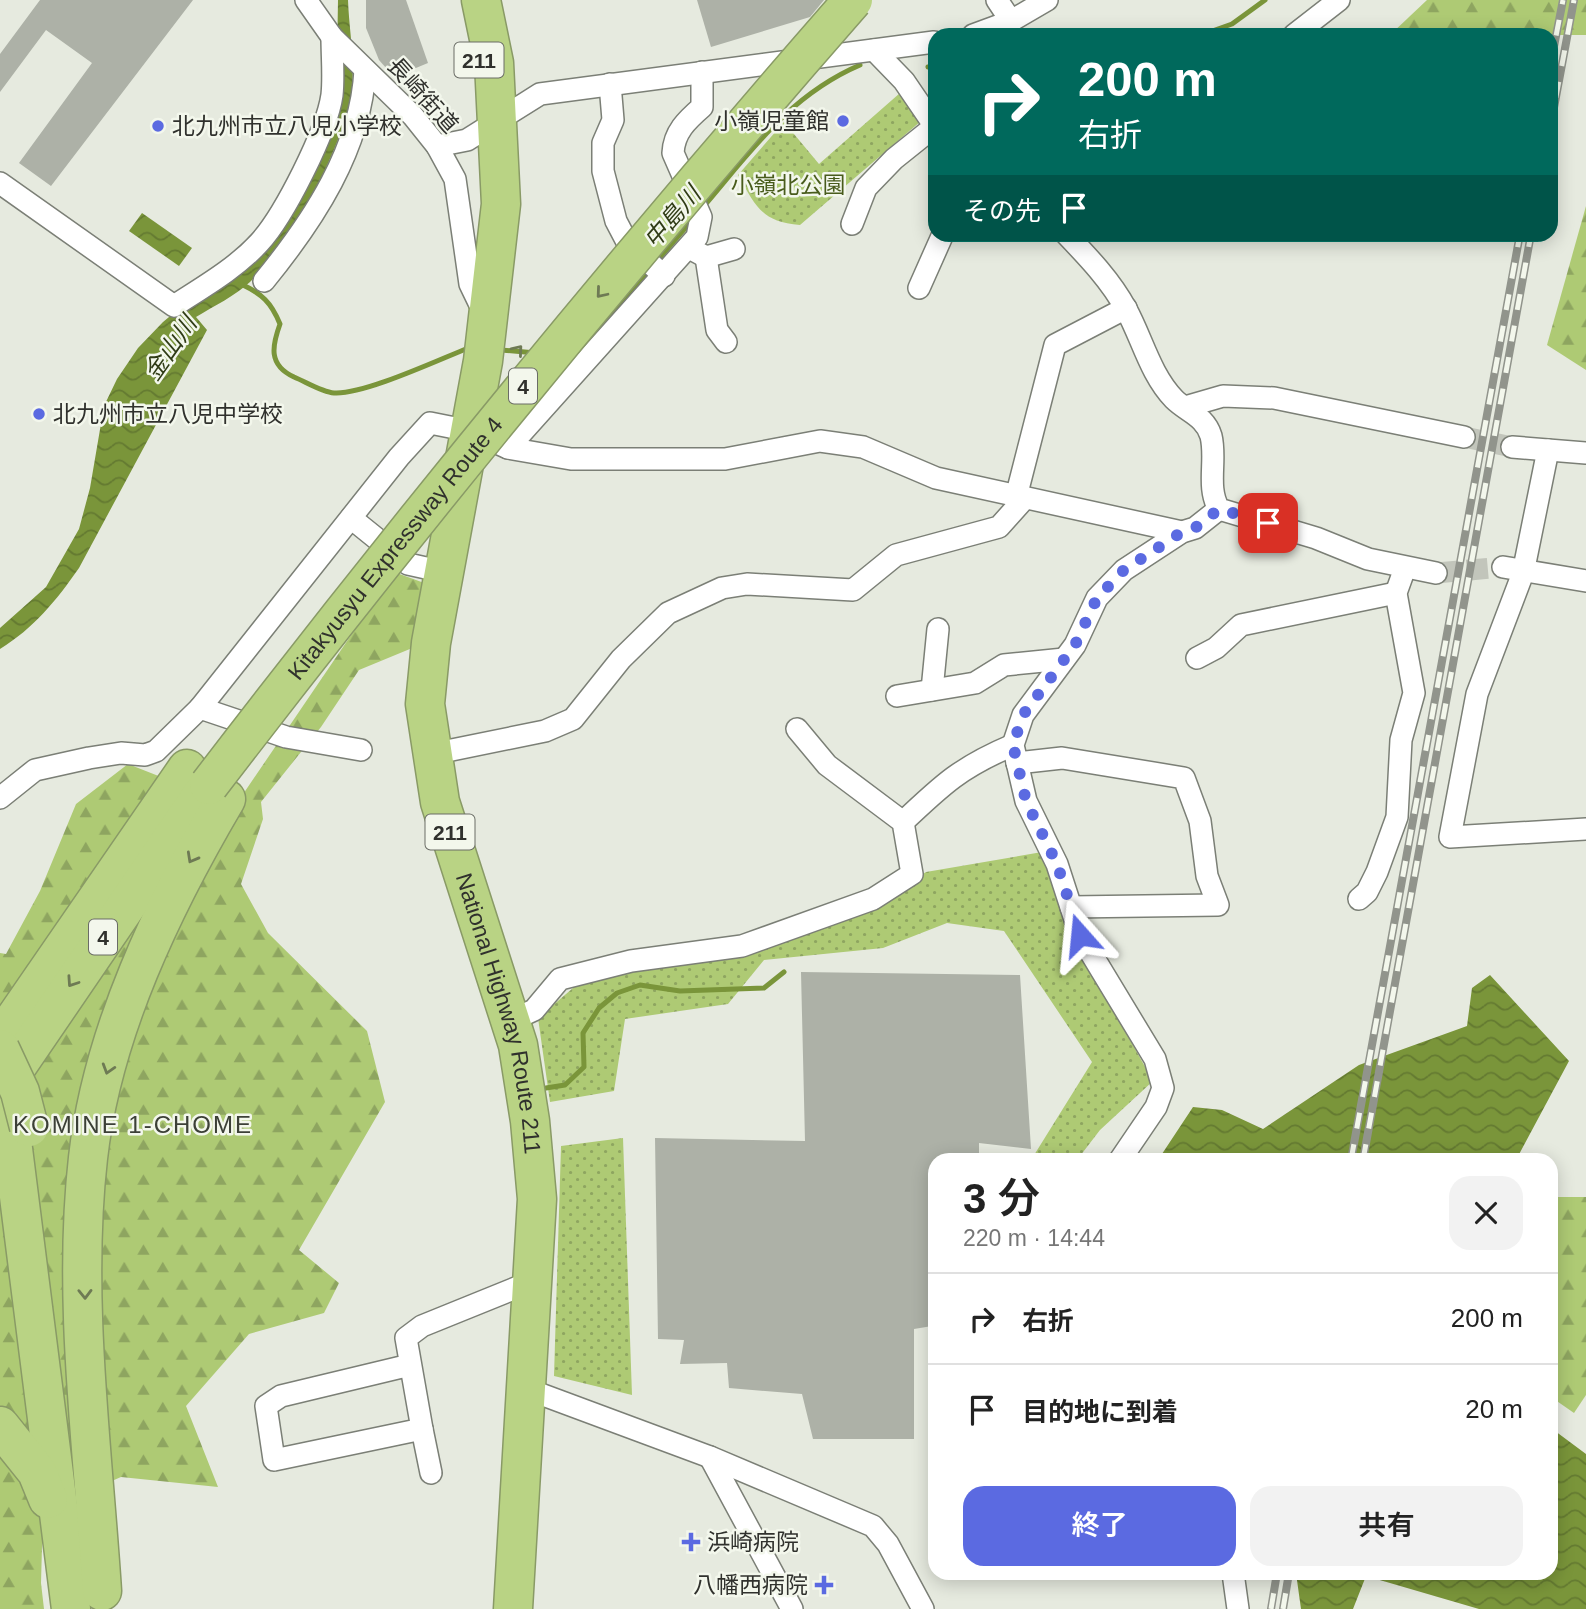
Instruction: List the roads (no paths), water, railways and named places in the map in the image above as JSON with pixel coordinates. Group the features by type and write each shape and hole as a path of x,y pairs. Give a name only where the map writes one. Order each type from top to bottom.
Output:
{"highway":[{"name":"National Highway Route 211","path":"459,0 498,119"},
{"name":"National Highway Route 211","path":"481,0 494,63 501,204 488,322 431,643 425,704 440,802 518,1045 531,1134 537,1199 513,1609"},
{"name":"Kitakyusyu Expressway Route 4","path":"0,1091 207,784 503,369 699,135 819,0"},
{"name":"Kitakyusyu Expressway Route 4","path":"0,1040 522,387 853,0"},
{"path":"0,1020 125,837 207,784"},
{"path":"86,1596 85,1220 88,1156 104,1082 129,997 164,911 207,784"},
{"path":"0,1049 20,1092 13,1120 72,1448 86,1596"},
{"path":"0,1426 37,1472 86,1596"},
{"name":"National Highway Route 211","path":"516,1541 524,1609"}],"street":[{"name":"長崎街道","path":"306,0 332,37 413,116 437,146 455,179 470,284 488,322"},
{"path":"844,0 846,52"},
{"path":"998,0 1011,21"},
{"path":"992,28 1011,21 1047,0"},
{"path":"1303,28 1339,0"},
{"path":"0,183 174,306 222,276 260,243 290,196 315,145 332,97 332,37"},
{"path":"437,146 467,140 540,94 928,42"},
{"path":"874,50 904,81 928,117"},
{"path":"264,281 297,240 343,157 363,99 365,70"},
{"path":"702,72 702,107 682,125 673,153 701,217 697,252 717,330 726,342"},
{"path":"610,84 613,120 603,143 603,171 616,221 627,242 662,274"},
{"path":"852,224 866,188 894,159 928,131"},
{"path":"919,288 939,242"},
{"path":"1074,242 1097,267 1126,308 1157,375 1174,399 1203,420 1211,436 1213,498 1219,509 1317,538 1368,559 1436,573"},
{"path":"508,448 662,274 697,252 734,249"},
{"path":"432,754 545,731 573,719 621,659 668,613 722,589 747,584 853,590 896,555 999,527 1021,498 1055,345 1126,308"},
{"path":"1185,407 1223,396 1274,398 1464,437"},
{"path":"0,798 35,770 89,758 121,753 145,755 156,751 201,708 351,517 430,423 470,431 508,448 571,459 725,459 820,442 863,447 936,478 1182,532"},
{"path":"1512,447 1586,453"},
{"path":"1548,450 1477,694 1450,837 1586,828"},
{"path":"1125,1153 1156,1107 1163,1088 1155,1059 1080,935 1057,864 1026,801 1015,754 1023,715 1075,645 1097,598 1124,570 1182,532 1195,528 1219,509"},
{"path":"351,517 408,564 444,572"},
{"path":"1359,899 1367,892 1377,872 1397,817 1401,740 1414,693 1396,593 1405,568"},
{"path":"1513,570 1586,581"},
{"path":"1197,659 1216,648 1241,625 1396,593"},
{"path":"932,690 938,629"},
{"path":"897,696 975,683 1004,665 1064,659"},
{"path":"201,708 286,737 361,750"},
{"path":"510,1021 534,1010 560,979 631,961 742,946 873,899 912,874 903,822 827,765 797,729"},
{"path":"903,822 945,782 973,762 1015,754 1062,758 1184,778 1200,821 1207,876 1218,905 1071,907"},
{"path":"431,1473 406,1338 422,1326 533,1281"},
{"path":"410,1365 281,1396 265,1406 274,1460 422,1429"},
{"path":"527,1389 710,1457 873,1527 888,1544 923,1609"},
{"path":"710,1457 792,1609"},
{"path":"1234,1580 1238,1609"}],"water":[{"name":"金山川","path":"338,0 348,0 353,64 352,89 335,146 311,198 281,246 250,282 196,317 207,330 79,568 44,613 0,649 0,628 46,587 79,529 90,488 104,406 117,379 138,348 163,322 281,224 337,59"},
{"path":"142,213 192,248 179,266 129,231"},
{"path":"1490,975 1569,1061 1520,1153 1163,1153 1193,1107 1222,1110 1263,1129 1359,1065 1467,1026 1472,988"},
{"path":"1558,1433 1586,1454 1586,1609 1479,1609 1380,1580 1558,1580"},
{"path":"1297,1580 1364,1580 1353,1609 1301,1609"}],"waterway":[{"name":"中島川","path":"1221,28 1232,24 1265,0"},
{"name":"中島川","path":"704,206 773,126 792,108 835,77 860,65"},
{"name":"中島川","path":"656,262 693,219"},
{"name":"中島川","path":"570,356 576,357 650,270"},
{"name":"中島川","path":"241,284 255,291 277,316 280,324 274,354 280,367 294,377 329,392 364,388 471,347"},
{"name":"中島川","path":"501,350 536,353"},
{"path":"546,1088 565,1085 584,1067 583,1033 599,1008 617,993 640,985 680,991 764,988 784,972"}],"tunnel":[{"path":"1464,437 1512,447"},
{"path":"1436,573 1503,567"}],"railway":[{"path":"1558,28 1563,0"},
{"path":"1558,86 1574,0"},
{"path":"1352,1153 1519,242"},
{"path":"1364,1153 1530,242"},
{"path":"1271,1609 1276,1580"},
{"path":"1283,1609 1288,1580"}],"place":[{"name":"小嶺児童館","path":"843,121"},
{"name":"北九州市立八児小学校","path":"158,126"},
{"name":"北九州市立八児中学校","path":"39,414"},
{"name":"浜崎病院","path":"691,1542"},
{"name":"八幡西病院","path":"824,1585"}],"district":[{"name":"KOMINE 1-CHOME","path":"133,1124"}],"park label":[{"name":"小嶺北公園","path":"788,185"}]}
